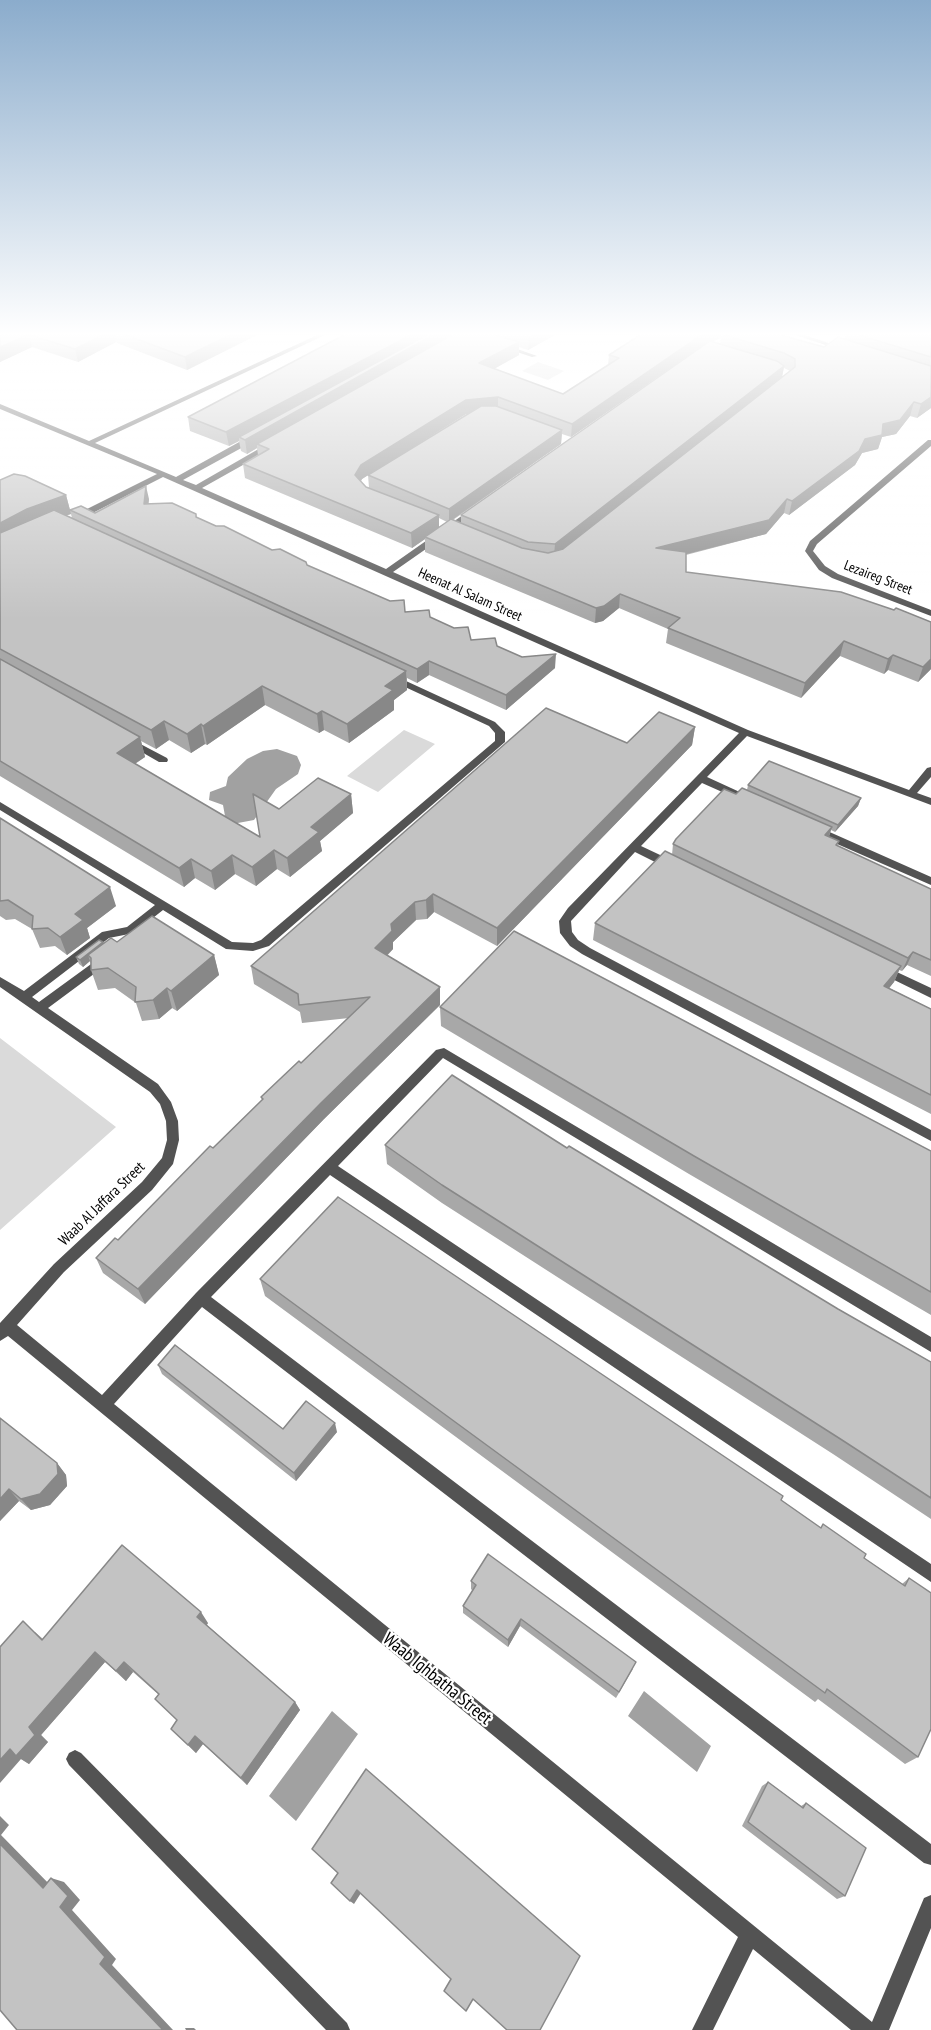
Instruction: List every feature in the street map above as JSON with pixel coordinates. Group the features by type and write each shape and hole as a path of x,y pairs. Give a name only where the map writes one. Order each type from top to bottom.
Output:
{"street":[{"name":"Heenat Al Salam Street","path":"59,430 196,488 745,732 931,802"},
{"path":"90,442 117,430"},
{"path":"176,480 260,434"},
{"path":"196,488 280,440"},
{"name":"Lezaireg Street","path":"931,442 813,543 808,551 822,568 835,576 931,613"},
{"path":"70,519 92,512 163,474"},
{"path":"386,573 478,509"},
{"path":"440,525 460,533"},
{"path":"0,805 230,946 253,947 265,943 500,741 500,732 492,724 384,674"},
{"path":"745,732 566,921 566,933 573,943 931,1136"},
{"path":"122,737 163,760"},
{"path":"911,794 931,770"},
{"path":"700,778 763,806"},
{"path":"805,825 931,881"},
{"path":"634,847 687,873"},
{"path":"39,1009 118,949 130,930 163,906"},
{"path":"22,998 106,936 130,930"},
{"path":"878,967 931,993"},
{"name":"Waab Al Jaffara Street","path":"0,981 154,1088 165,1102 172,1121 173,1140 168,1160 147,1186 59,1268 4,1331"},
{"path":"103,1405 201,1298 436,1056 444,1053 931,1345"},
{"path":"329,1167 931,1574"},
{"path":"201,1298 931,1856"},
{"name":"Waab Ighbatha Street","path":"4,1331 103,1405 749,1936 867,2030"},
{"path":"75,1760 340,2030"},
{"path":"879,2030 931,1905"},
{"path":"702,2030 749,1936"}],"shaded area":[{"path":"404,730 435,744 378,792 347,776"},
{"path":"277,749 297,756 301,765 298,774 276,789 254,820 227,825 229,821 225,816 223,805 209,800 210,792 226,786 228,777 247,759 263,751"},
{"path":"0,1038 116,1127 0,1230"},
{"path":"644,1691 711,1746 697,1772 628,1716"},
{"path":"332,1711 358,1734 296,1821 269,1796"}],"building":[{"path":"252,430 263,430 245,440 239,437"},
{"path":"283,430 418,430 361,465 355,475 366,487 439,515 411,533 243,464 269,449 257,444"},
{"path":"442,430 562,430 449,509 368,475"},
{"path":"583,430 702,430 555,544 528,542 461,515"},
{"path":"715,430 882,430 882,435 865,439 859,451 792,501 787,499 769,520 656,548 686,552 686,572 841,592 894,610 896,608 931,622 931,659 923,667 893,655 888,659 844,641 805,683 668,628 680,618 620,594 604,606 596,608 425,537 451,519 522,548 548,553 563,549"},
{"path":"14,474 25,476 66,495 27,509 0,523 0,480"},
{"path":"146,486 144,504 172,503 216,526 224,526 272,550 280,549 306,562 307,565 390,601 404,600 405,612 429,610 430,617 454,628 468,627 471,640 495,638 497,646 522,657 556,654 506,695 429,661 417,669 70,510 81,506 95,513"},
{"path":"54,510 406,671 385,686 393,690 347,724 322,711 317,714 262,686 203,726 201,724 187,734 164,721 151,730 0,649 0,533"},
{"path":"0,659 140,737 117,753 260,837 253,794 279,809 318,778 351,794 311,827 319,832 287,858 274,850 252,867 232,855 211,871 191,859 179,868 0,761"},
{"path":"546,708 627,743 659,712 695,727 497,928 433,894 426,900 415,902 391,924 392,931 375,948 440,987 321,1103 138,1289 96,1258 115,1238 118,1240 210,1146 213,1148 263,1099 261,1097 299,1061 301,1063 370,997 299,1005 298,994 251,966"},
{"path":"769,761 861,798 838,825 748,785"},
{"path":"742,788 832,827 825,835 839,841 836,845 931,889 931,960 913,952 908,958 673,844 724,789 736,794"},
{"path":"0,818 110,887 75,914 83,920 60,937 48,928 32,929 33,916 8,900 0,901"},
{"path":"665,851 901,966 884,986 931,1009 931,1095 595,923"},
{"path":"152,916 214,955 171,991 167,988 153,1000 135,1002 136,987 108,968 91,970 91,958 88,955 111,938 117,942"},
{"path":"514,931 931,1151 931,1292 440,1007"},
{"path":"99,940 103,942 80,960 76,957"},
{"path":"452,1075 567,1148 569,1146 838,1309 931,1362 931,1498 442,1185 385,1145"},
{"path":"338,1197 783,1496 781,1500 821,1528 823,1524 866,1554 864,1558 905,1586 909,1578 931,1593 931,1729 918,1757 827,1689 825,1693 260,1279"},
{"path":"175,1345 283,1429 306,1401 335,1423 294,1473 158,1365"},
{"path":"0,1418 57,1463 58,1474 40,1494 21,1499 9,1489 0,1499"},
{"path":"122,1545 201,1612 197,1617 295,1702 241,1778 195,1736 188,1745 171,1729 177,1720 155,1699 159,1694 124,1662 116,1671 95,1652 29,1727 35,1735 16,1756 10,1749 0,1760 0,1647 23,1621 42,1640"},
{"path":"488,1554 636,1662 619,1692 521,1619 508,1640 463,1606 476,1585 471,1581"},
{"path":"366,1769 580,1956 540,2030 507,2030 473,1999 466,2011 444,1991 451,1979 357,1890 350,1901 331,1883 338,1873 312,1849"},
{"path":"768,1782 803,1808 806,1803 866,1848 845,1896 748,1822"},
{"path":"0,1844 43,1888 51,1878 68,1896 60,1907 105,1957 100,1964 163,2030 17,2030 0,2010"}]}
